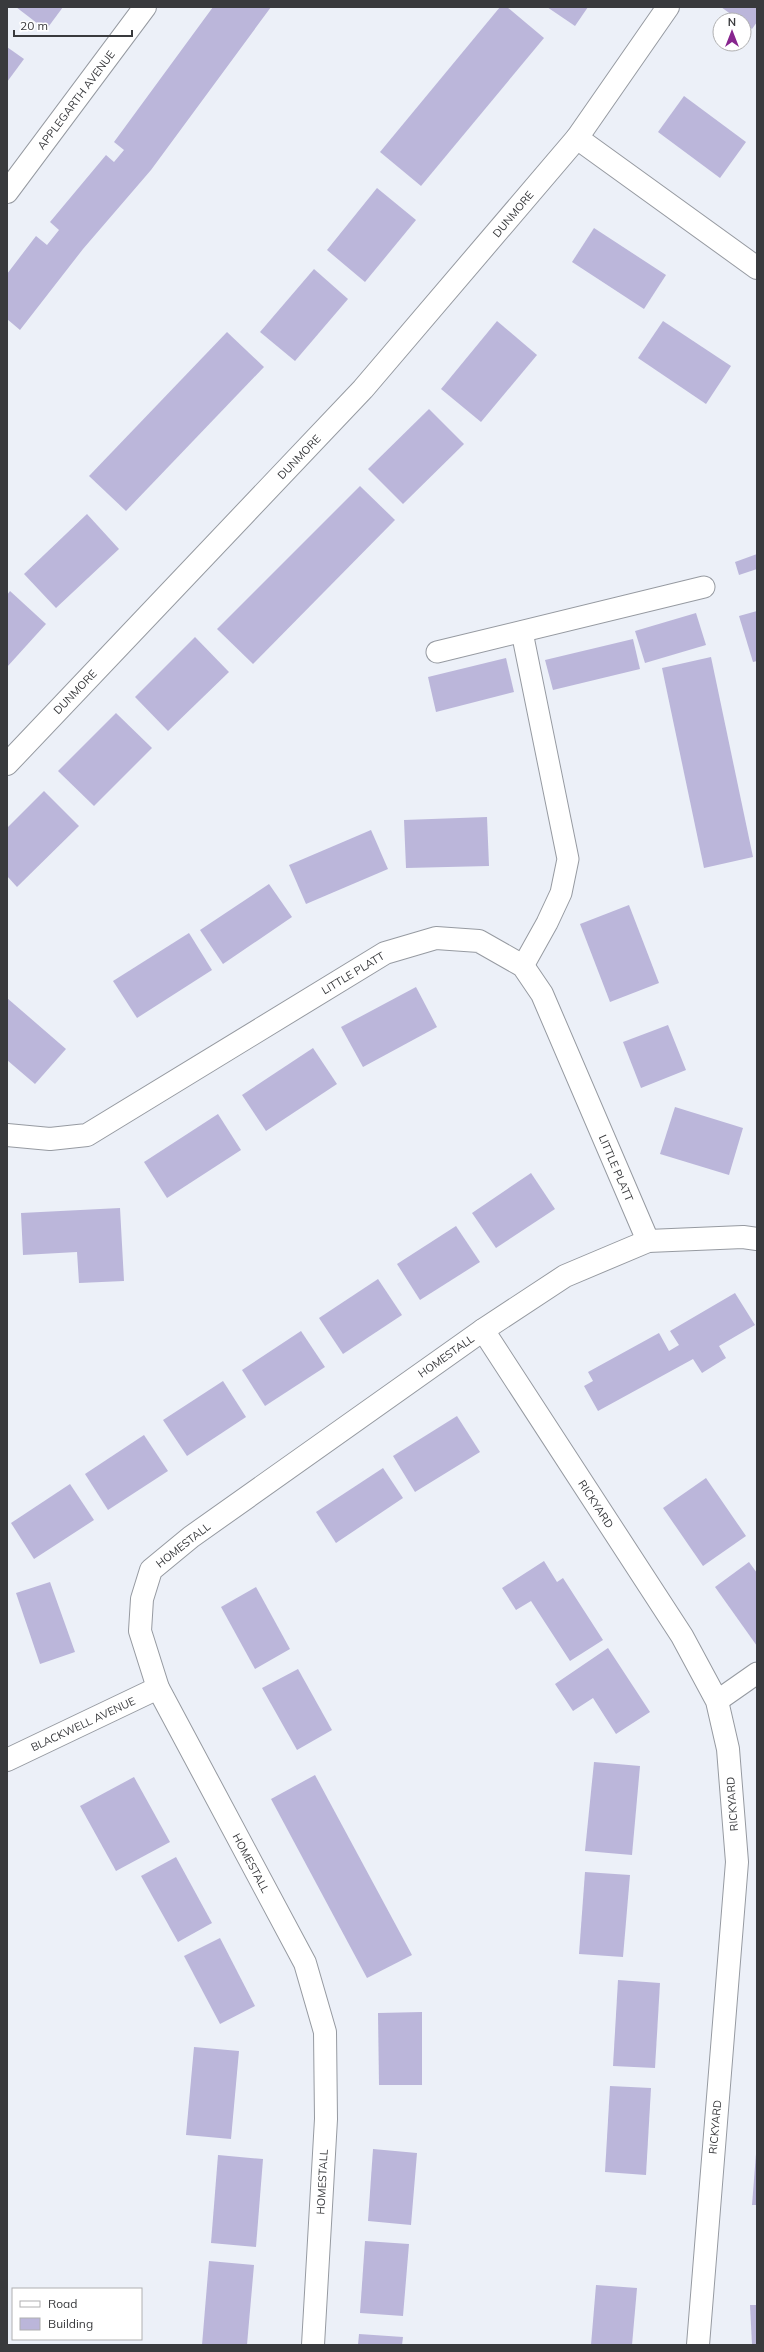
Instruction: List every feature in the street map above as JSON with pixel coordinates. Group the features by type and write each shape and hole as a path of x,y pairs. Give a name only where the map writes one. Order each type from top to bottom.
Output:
{"street":[{"name":"APPLEGARTH AVENUE","path":"7,192 145,7"},
{"name":"DUNMORE","path":"7,764 363,389 577,138 668,7"},
{"path":"577,138 757,268"},
{"name":"LITTLE PLATT","path":"7,1134 50,1139 87,1135 385,953 436,938 479,941 523,966 542,994 648,1241"},
{"name":"HOMESTALL","path":"313,2345 326,2119 325,2032 305,1963 158,1688 140,1631 142,1598 152,1570 191,1537 483,1330 565,1276 648,1241 744,1237 757,1239"},
{"name":"RICKYARD","path":"483,1330 682,1636 717,1701 728,1749 737,1862 698,2345"},
{"name":"BLACKWELL AVENUE","path":"7,1760 158,1688"}],"lane":[{"path":"437,652 704,587"},
{"path":"522,632 568,859 560,893 547,922 523,966"},
{"path":"717,1701 757,1673"}],"building":[{"path":"16,7 63,7 46,30"},
{"path":"213,7 271,7 151,170 83,249 20,330 7,319 7,274 36,236 47,245 59,230 50,222 106,155 114,162 124,150 114,142"},
{"path":"500,7 507,7 544,38 421,186 380,152"},
{"path":"547,7 588,7 575,26"},
{"path":"721,7 757,7 757,22 752,29 752,12 728,12"},
{"path":"7,47 24,59 7,82"},
{"path":"684,96 746,142 720,178 658,132"},
{"path":"377,188 416,220 365,282 327,250"},
{"path":"594,228 666,275 644,309 572,262"},
{"path":"314,269 348,299 295,361 260,332"},
{"path":"497,321 537,355 481,422 441,389"},
{"path":"663,321 731,366 706,404 638,358"},
{"path":"227,332 264,367 126,511 89,476"},
{"path":"429,409 464,444 403,504 368,469"},
{"path":"360,486 395,520 253,664 217,629"},
{"path":"87,514 119,549 56,608 24,574"},
{"path":"757,554 757,569 739,575 735,562"},
{"path":"10,591 46,624 7,667 7,595"},
{"path":"757,611 757,661 753,662 739,616"},
{"path":"696,613 706,645 645,663 635,631"},
{"path":"195,637 229,672 168,731 135,697"},
{"path":"633,639 640,669 553,690 545,660"},
{"path":"711,657 753,857 704,868 662,668"},
{"path":"506,658 514,692 436,712 428,677"},
{"path":"116,713 152,748 94,806 58,771"},
{"path":"44,791 79,826 17,887 7,876 7,828"},
{"path":"487,817 489,866 406,868 404,820"},
{"path":"371,830 388,869 306,904 289,865"},
{"path":"269,884 292,917 223,964 200,930"},
{"path":"629,905 659,983 610,1002 580,924"},
{"path":"189,933 212,970 137,1018 113,981"},
{"path":"416,987 437,1027 363,1067 341,1027"},
{"path":"7,998 66,1049 35,1084 7,1060"},
{"path":"668,1025 686,1070 641,1088 623,1042"},
{"path":"313,1048 337,1084 266,1131 242,1095"},
{"path":"675,1107 743,1128 729,1175 660,1154"},
{"path":"218,1114 241,1150 167,1198 144,1162"},
{"path":"531,1173 555,1209 496,1248 472,1213"},
{"path":"120,1208 124,1281 79,1283 77,1252 23,1255 21,1213"},
{"path":"456,1226 480,1262 420,1300 397,1264"},
{"path":"378,1279 402,1315 343,1354 319,1318"},
{"path":"735,1293 755,1325 719,1346 726,1358 702,1373 693,1359 598,1411 584,1386 593,1381 588,1372 659,1333 669,1351 679,1345 670,1331"},
{"path":"301,1331 325,1367 265,1406 242,1370"},
{"path":"223,1381 246,1417 187,1456 163,1420"},
{"path":"457,1416 480,1452 415,1492 393,1456"},
{"path":"144,1435 168,1471 108,1510 85,1474"},
{"path":"383,1468 403,1498 336,1543 316,1512"},
{"path":"706,1478 746,1536 703,1566 663,1508"},
{"path":"70,1484 94,1520 34,1559 11,1523"},
{"path":"544,1561 557,1582 563,1578 603,1640 570,1661 531,1601 516,1610 502,1588"},
{"path":"749,1562 757,1573 757,1646 715,1587"},
{"path":"50,1582 75,1652 40,1664 16,1593"},
{"path":"256,1587 290,1649 255,1669 221,1607"},
{"path":"608,1648 650,1712 616,1734 593,1698 573,1711 555,1684"},
{"path":"298,1669 332,1730 297,1750 262,1688"},
{"path":"594,1762 640,1766 632,1855 585,1851"},
{"path":"315,1775 412,1955 367,1978 271,1799"},
{"path":"134,1777 170,1842 116,1871 80,1806"},
{"path":"176,1857 212,1923 178,1942 141,1876"},
{"path":"585,1872 630,1875 623,1957 579,1954"},
{"path":"220,1938 255,2006 220,2024 184,1956"},
{"path":"618,1980 660,1983 655,2068 613,2066"},
{"path":"422,2012 422,2085 379,2085 378,2013"},
{"path":"194,2047 239,2051 231,2139 186,2135"},
{"path":"610,2086 651,2088 646,2175 605,2172"},
{"path":"373,2149 417,2153 411,2225 368,2221"},
{"path":"756,2154 757,2205 752,2205"},
{"path":"218,2155 263,2159 256,2247 211,2243"},
{"path":"365,2241 409,2244 403,2316 360,2313"},
{"path":"209,2261 254,2265 247,2345 202,2345"},
{"path":"596,2285 637,2288 632,2345 591,2345"},
{"path":"750,2305 757,2305 757,2345 752,2345"},
{"path":"359,2334 403,2337 402,2345 358,2345"}]}
